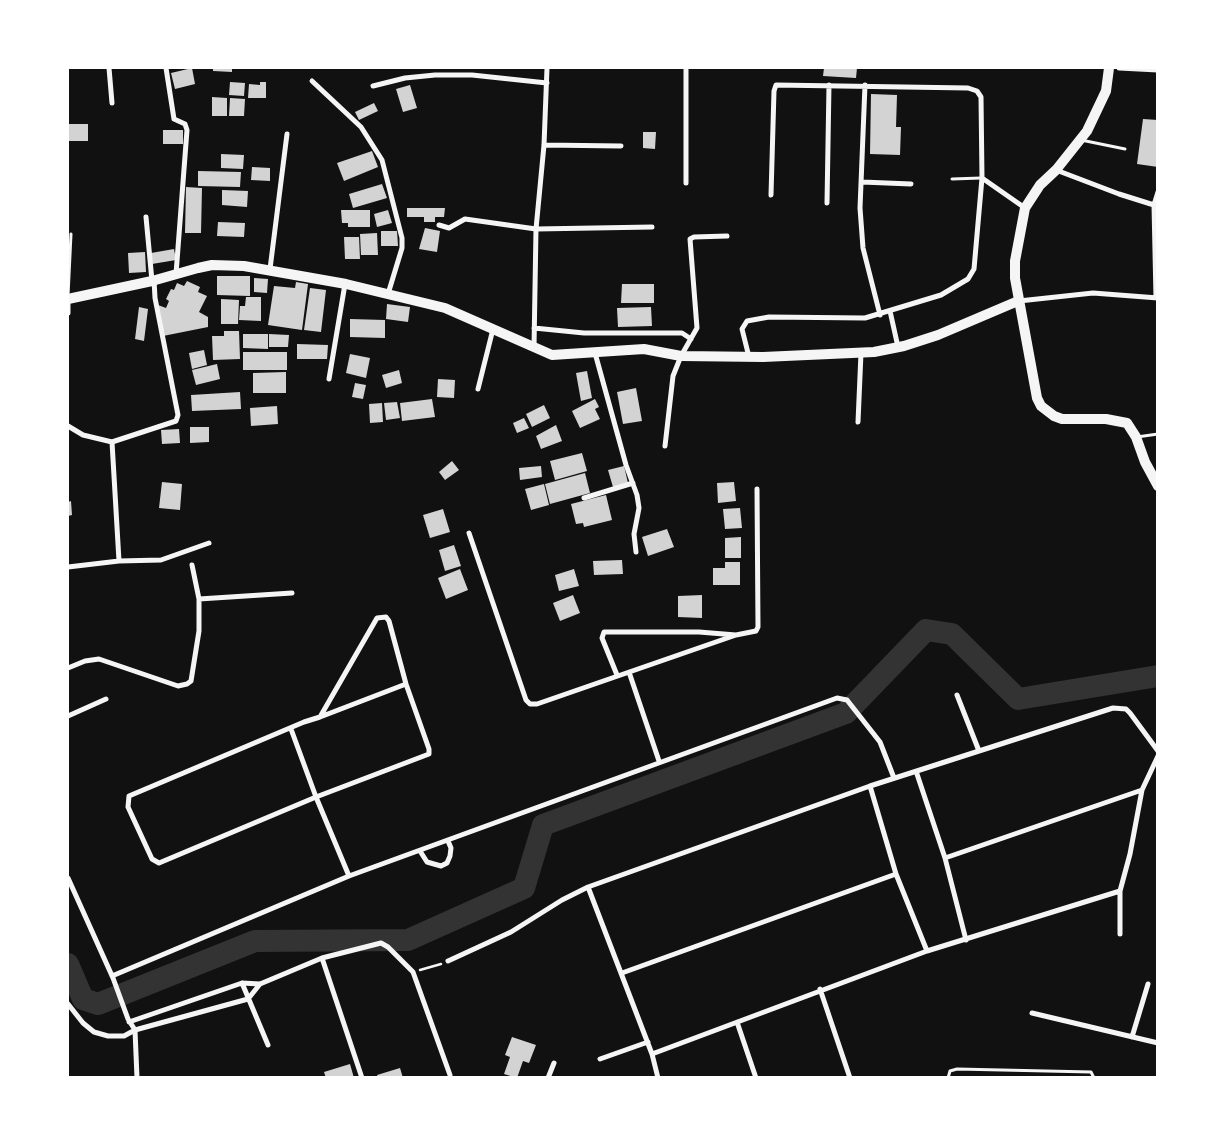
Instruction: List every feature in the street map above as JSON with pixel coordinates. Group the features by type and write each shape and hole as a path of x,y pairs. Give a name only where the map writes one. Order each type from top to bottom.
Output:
{"main road":[{"path":"1109,68 1106,90 1087,131 1056,170 1040,184 1022,205 1015,260 1018,301 1036,398 1041,406 1054,416 1062,418 1122,420 1131,426 1145,462 1158,486"},
{"path":"68,299 153,281 212,265 270,269 346,284 445,308 552,355 644,349 681,356 749,357 861,353 898,347 938,335 1018,301"}],"street":[{"path":"109,68 112,103"},
{"path":"166,68 174,119 185,124 188,130 184,148 176,274"},
{"path":"538,349 534,328 536,230 544,144 547,68"},
{"path":"686,68 686,183"},
{"path":"1120,68 1158,70"},
{"path":"373,86 405,78 435,76 472,76 547,83"},
{"path":"312,81 361,128 374,144 382,160 402,238 402,248 388,294"},
{"path":"749,357 742,329 747,321 769,317 844,319 880,315 941,295 968,278 974,269 982,178 981,97 977,91 968,88 776,85 774,91 771,194"},
{"path":"827,203 829,85"},
{"path":"865,85 860,208 863,248 880,315"},
{"path":"270,269 287,134"},
{"path":"544,144 621,146"},
{"path":"1056,170 1154,205"},
{"path":"982,178 1022,205"},
{"path":"862,182 911,184"},
{"path":"1018,301 1093,292 1157,298 1154,205 1158,192"},
{"path":"68,426 83,435 112,442 172,423 178,418 155,298 146,217"},
{"path":"439,226 449,228 465,219 536,230 652,227"},
{"path":"665,446 673,376 681,356 697,328 690,240 694,237 727,236"},
{"path":"330,379 346,284"},
{"path":"68,299 68,313"},
{"path":"890,311 898,347"},
{"path":"478,389 493,328"},
{"path":"534,328 584,334 682,333 691,339"},
{"path":"595,352 639,508 634,534 636,552"},
{"path":"858,422 861,353"},
{"path":"112,442 119,561"},
{"path":"584,498 633,484"},
{"path":"616,676 602,638 604,632 699,632 736,635 752,633 758,627 757,489"},
{"path":"469,532 526,700 530,704 537,704 736,635"},
{"path":"68,567 119,561 161,560 208,543"},
{"path":"68,668 85,661 99,659 178,686 191,681 198,646 199,599 192,565"},
{"path":"199,599 292,594"},
{"path":"320,717 377,618 386,617 389,621 406,684 429,749 428,754 316,797 159,863 152,859 128,807 129,796 320,717 406,684"},
{"path":"629,672 659,761"},
{"path":"957,695 979,751"},
{"path":"112,977 348,876 448,841 659,761 837,698 847,700 874,733 880,742 894,778"},
{"path":"68,716 106,699"},
{"path":"448,962 511,932 562,900 588,887 870,786 1120,708 1130,713 1158,751"},
{"path":"291,729 348,876"},
{"path":"1120,934 1120,891 1130,854 1142,790 1158,756"},
{"path":"916,771 945,858 966,940"},
{"path":"870,786 896,874 927,951"},
{"path":"945,858 1142,790"},
{"path":"420,851 427,862 441,866 447,863 450,856 451,848 448,841"},
{"path":"622,973 896,874"},
{"path":"68,878 112,977 128,1020 135,1030 137,1078"},
{"path":"588,887 648,1042 658,1078"},
{"path":"652,1054 820,989 927,951 1120,891"},
{"path":"128,1020 242,983 260,984 322,958 381,943 388,947 413,972 450,1075"},
{"path":"322,958 362,1078"},
{"path":"242,983 268,1044"},
{"path":"68,1005 88,1029 116,1037 248,999 260,984"},
{"path":"1132,1037 1148,984"},
{"path":"820,989 850,1078"},
{"path":"1032,1013 1158,1043"},
{"path":"737,1022 756,1078"},
{"path":"600,1059 648,1042"},
{"path":"548,1078 554,1063"}],"lane":[{"path":"1081,140 1125,149"},
{"path":"952,179 982,178"},
{"path":"68,299 71,234"},
{"path":"1136,437 1158,434"},
{"path":"948,1078 950,1071 957,1069 1091,1072 1094,1078"}],"path":[{"path":"413,972 448,962"}],"building":[{"path":"192,68 195,84 175,89 171,73"},
{"path":"213,68 232,68 232,72 213,71"},
{"path":"824,68 857,68 856,78 823,76"},
{"path":"230,82 245,83 244,96 229,95"},
{"path":"260,82 266,82 266,98 248,98 249,84 260,85"},
{"path":"410,85 417,108 403,112 396,89"},
{"path":"871,94 897,95 896,127 901,127 900,155 870,154"},
{"path":"212,97 227,98 227,116 212,116"},
{"path":"230,98 245,99 244,116 229,116"},
{"path":"374,103 378,111 359,120 355,112"},
{"path":"1143,119 1158,120 1158,167 1137,164"},
{"path":"68,124 88,124 88,141 68,141"},
{"path":"163,130 183,130 183,144 163,144"},
{"path":"643,132 656,132 655,149 643,148"},
{"path":"372,151 378,167 344,181 337,163"},
{"path":"221,154 244,155 243,169 221,168"},
{"path":"252,167 270,168 270,181 251,180"},
{"path":"198,171 241,172 240,187 198,186"},
{"path":"382,184 387,198 353,208 349,194"},
{"path":"186,187 202,188 201,233 185,233"},
{"path":"222,190 248,191 247,207 222,205"},
{"path":"407,208 445,208 444,217 435,217 435,222 424,222 424,217 407,217"},
{"path":"341,210 370,210 370,227 348,227 348,223 342,223"},
{"path":"388,210 392,223 377,227 374,214"},
{"path":"218,222 245,223 244,237 217,236"},
{"path":"425,228 440,231 437,252 419,249"},
{"path":"381,231 397,231 398,246 381,246"},
{"path":"377,233 378,255 361,255 360,234"},
{"path":"344,237 359,237 360,259 345,259"},
{"path":"174,249 176,260 152,264 151,253"},
{"path":"145,252 146,272 129,273 128,253"},
{"path":"217,276 250,276 250,296 217,295"},
{"path":"254,278 268,279 267,293 254,292"},
{"path":"187,281 200,287 198,292 207,296 199,312 208,317 208,327 163,336 158,305 166,308 169,301 166,299 171,289 174,290 177,283 184,286"},
{"path":"296,282 308,284 302,330 268,325 274,286 295,288"},
{"path":"622,284 654,284 654,303 621,303"},
{"path":"310,288 326,290 321,332 304,330"},
{"path":"246,297 261,297 261,321 239,320 240,306 245,306"},
{"path":"221,299 239,300 238,324 221,324"},
{"path":"387,304 410,307 408,322 386,319"},
{"path":"139,307 148,309 144,341 135,339"},
{"path":"651,307 652,326 618,327 617,308"},
{"path":"350,319 385,320 385,338 350,337"},
{"path":"224,331 239,331 240,359 213,360 212,336 224,336"},
{"path":"243,334 268,334 268,349 243,348"},
{"path":"269,334 289,335 288,347 269,347"},
{"path":"297,344 328,345 327,359 297,359"},
{"path":"204,350 207,365 192,369 189,353"},
{"path":"243,352 287,352 287,370 243,370"},
{"path":"350,354 370,358 366,378 346,373"},
{"path":"217,364 220,379 196,385 192,370"},
{"path":"399,370 402,383 386,388 382,375"},
{"path":"587,371 592,398 581,401 576,373"},
{"path":"286,372 286,393 253,393 253,373"},
{"path":"438,379 455,380 454,398 437,397"},
{"path":"355,383 366,385 363,399 352,397"},
{"path":"636,388 642,421 623,424 617,392"},
{"path":"240,392 241,409 192,411 191,395"},
{"path":"432,399 435,417 402,421 400,403"},
{"path":"595,399 599,407 595,409 600,419 580,428 572,411"},
{"path":"397,402 400,418 386,420 384,403"},
{"path":"382,403 383,422 370,423 369,404"},
{"path":"544,405 550,418 532,427 526,414"},
{"path":"277,406 278,424 251,426 250,408"},
{"path":"524,418 529,428 517,433 513,423"},
{"path":"556,425 562,441 541,449 536,436"},
{"path":"190,427 209,427 209,442 190,443"},
{"path":"179,429 180,443 162,444 161,430"},
{"path":"582,453 587,471 555,480 550,461"},
{"path":"452,461 459,470 445,480 439,472"},
{"path":"541,466 542,477 520,480 519,468"},
{"path":"624,466 628,483 613,487 608,470"},
{"path":"585,473 590,493 550,504 545,484"},
{"path":"162,482 182,484 180,510 159,508"},
{"path":"734,482 736,501 718,503 717,483"},
{"path":"544,484 549,505 531,510 525,489"},
{"path":"606,495 612,520 584,527 583,523 576,524 571,504"},
{"path":"71,501 72,515 68,516 68,502"},
{"path":"740,508 742,528 725,529 723,509"},
{"path":"443,509 450,532 430,538 423,515"},
{"path":"667,529 674,547 648,556 642,537"},
{"path":"741,537 741,558 725,558 725,538"},
{"path":"454,545 461,566 445,571 439,550"},
{"path":"622,560 623,574 594,575 593,561"},
{"path":"725,562 740,562 740,585 713,585 713,568 725,568"},
{"path":"460,569 468,590 446,599 438,578"},
{"path":"574,569 579,586 559,591 555,575"},
{"path":"573,595 580,613 560,621 553,603"},
{"path":"702,595 702,618 678,617 678,596"},
{"path":"512,1037 536,1045 529,1063 523,1061 517,1078 504,1074 510,1057 505,1055"},
{"path":"350,1064 354,1078 326,1078 324,1072"},
{"path":"400,1068 403,1078 378,1078 377,1075"}],"waterway":[{"path":"68,964 83,999 98,1004 255,941 408,940 524,888 543,825 846,713 926,630 952,634 1018,699 1158,676"}]}
